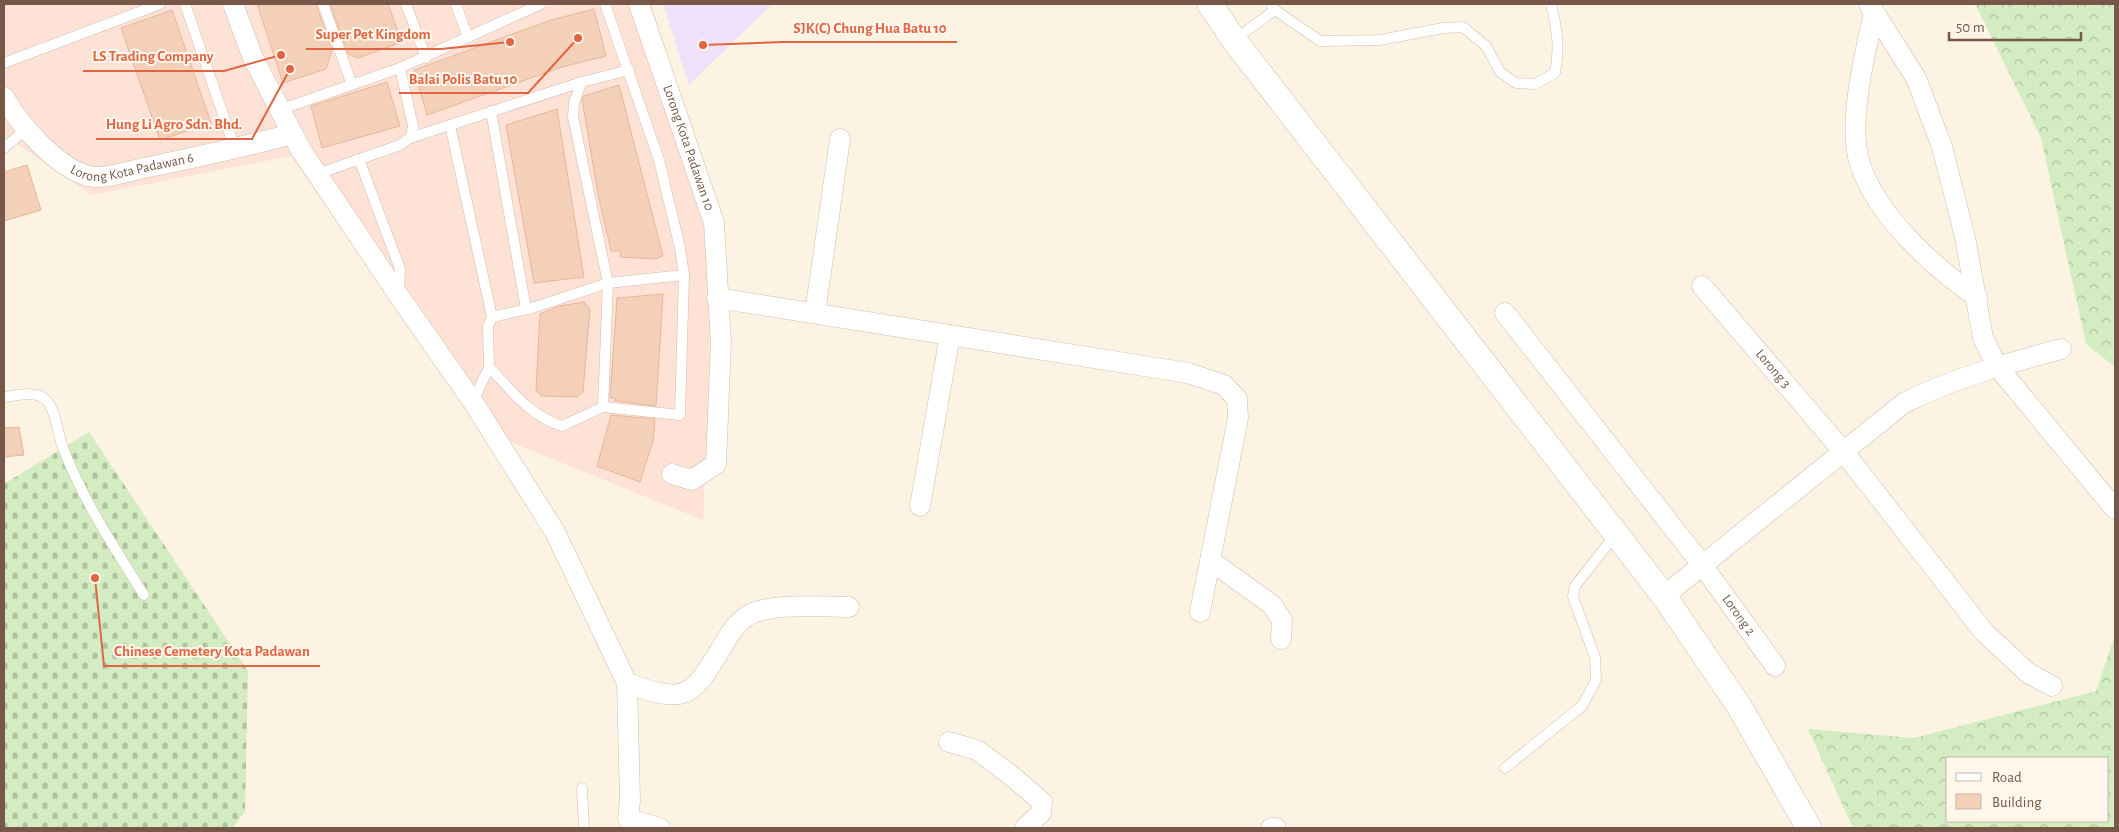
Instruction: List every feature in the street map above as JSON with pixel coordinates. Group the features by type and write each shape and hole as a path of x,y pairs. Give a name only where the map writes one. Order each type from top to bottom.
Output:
{"street":[{"path":"233,4 253,58 292,134 398,296 473,402 555,532 627,683 630,800 628,824 660,828"},
{"name":"Lorong Kota Padawan 10","path":"639,4 714,223 721,342 716,464 692,480 672,474"},
{"path":"1210,4 1234,40 1664,596 1739,706 1809,828"},
{"path":"1871,8 1855,121 1859,162 1873,194 1902,230 1947,276 1976,297"},
{"path":"1871,8 1916,78 1942,147 1964,237 1983,338 1997,366 2115,508"},
{"name":"Lorong Kota Padawan 6","path":"4,97 26,130 58,160 88,177 114,175 235,149 292,134"},
{"path":"815,313 840,139"},
{"name":"Lorong 3","path":"1702,286 1843,451 1984,632 2028,673 2052,686"},
{"path":"717,298 1188,373 1224,385 1237,399 1238,418 1200,612"},
{"name":"Lorong 2","path":"1505,313 1703,566 1775,666"},
{"path":"920,506 950,336"},
{"path":"1664,596 1904,403 1932,389 1997,366 2061,349"},
{"path":"1211,562 1272,605 1282,620 1281,639"},
{"path":"627,683 658,694 673,695 691,690 704,677 730,632 746,616 766,610 848,607"},
{"path":"949,742 977,750 1042,802 1041,813 1025,828"},
{"path":"1271,828 1276,828"}],"lane":[{"path":"4,63 160,4"},
{"path":"185,4 235,149"},
{"path":"323,4 352,85"},
{"path":"406,4 426,58"},
{"path":"456,4 468,38"},
{"path":"489,367 527,406 544,420 562,426 603,407 680,415 684,275 680,248 659,160 606,4"},
{"path":"1234,40 1273,7 1320,42 1380,40 1443,28 1463,27 1486,46 1500,72 1516,83 1536,84 1555,73 1559,54 1558,36 1551,4"},
{"path":"279,110 426,58 536,5"},
{"path":"400,68 413,126 410,138"},
{"path":"317,174 400,145 410,138 582,82 629,70"},
{"path":"582,82 574,102 573,117 608,283 603,407"},
{"path":"491,112 526,309"},
{"path":"450,125 492,317 488,326 489,367 473,402"},
{"path":"4,148 26,130"},
{"path":"359,159 400,269 398,296"},
{"path":"492,317 526,309 608,283 684,275"},
{"path":"4,397 33,394 44,399 53,413 63,448 94,514 144,595"},
{"path":"1505,768 1582,706 1596,680 1595,657 1574,605 1573,597 1575,586 1616,535"},
{"path":"582,788 584,828"}],"shaded area":[{"path":"4,4 651,4 718,221 703,520 483,431 291,156 92,195 4,135"},
{"path":"663,4 772,4 689,85"}],"green space":[{"path":"1975,4 2115,4 2115,367 2086,344 2041,138"},
{"path":"89,432 248,671 245,811 233,828 4,828 4,484"},
{"path":"2115,635 2115,828 1853,828 1808,729 1914,738 2096,691"}],"building":[{"path":"257,4 316,4 332,50 326,69 283,83"},
{"path":"330,4 388,4 402,42 358,58 348,54"},
{"path":"594,9 606,56 562,67 427,115 414,70 551,20"},
{"path":"172,10 211,123 160,140 121,28"},
{"path":"387,82 400,126 322,148 311,106"},
{"path":"619,85 663,256 656,259 620,257 621,251 611,251 598,194 582,99 584,96"},
{"path":"557,109 584,277 534,283 506,125"},
{"path":"27,165 41,210 4,221 4,172"},
{"path":"663,294 656,406 615,401 616,398 610,398 617,298"},
{"path":"584,302 590,309 583,392 577,397 541,396 536,390 540,314 559,306"},
{"path":"611,415 655,419 653,441 640,482 597,466"},
{"path":"19,427 24,455 4,457 4,428"}],"place":[{"name":"Balai Polis Batu 10","path":"578,38"},
{"name":"Super Pet Kingdom","path":"510,42"},
{"name":"SJK(C) Chung Hua Batu 10","path":"703,45"},
{"name":"LS Trading Company","path":"281,55"},
{"name":"Hung Li Agro Sdn. Bhd.","path":"290,69"},
{"name":"Chinese Cemetery Kota Padawan","path":"95,578"}]}
